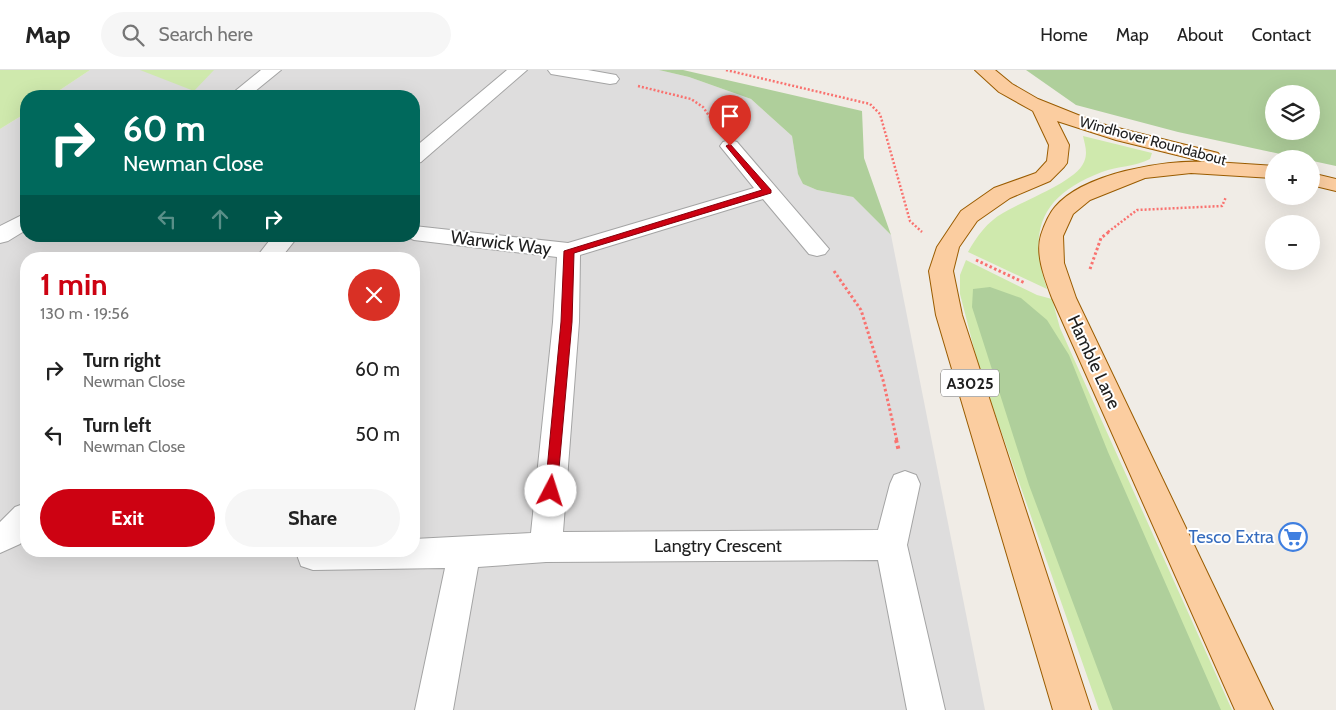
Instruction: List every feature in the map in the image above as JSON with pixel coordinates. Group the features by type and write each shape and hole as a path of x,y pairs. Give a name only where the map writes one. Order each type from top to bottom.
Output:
{"main road":[{"name":"Windhover Roundabout","path":"984,72 1040,108 1111,133 1265,170"},
{"name":"A3025","path":"1040,108 1059,145 1056,163 1044,177 1002,193 969,216 948,247 941,271 949,315 1072,710"},
{"name":"Hamble Lane","path":"1254,710 1064,298 1052,263 1052,236 1063,211 1082,195 1141,172 1191,166 1265,171"},
{"path":"1320,182 1336,185"}],"street":[{"path":"246,90 272,70"},
{"path":"420,153 518,70"},
{"path":"558,70 610,80"},
{"path":"730,146 823,257"},
{"path":"569,251 768,191"},
{"path":"0,236 20,224"},
{"name":"Warwick Way","path":"420,234 569,251 566,322 546,547"},
{"path":"275,252 286,242"},
{"path":"906,484 891,545 926,710"},
{"path":"0,539 9,534 20,522"},
{"name":"Langtry Crescent","path":"546,547 891,545"},
{"path":"420,554 464,554 546,547"},
{"path":"434,710 464,554"}],"path":[{"path":"610,80 690,99 703,107 730,146"},
{"path":"823,257 861,310 883,380 906,484"}],"shaded area":[{"path":"90,70 659,70 689,77 751,99 792,136 798,173 803,184 817,190 853,197 891,235 985,710 0,710 0,129 20,117 20,242 420,242 420,90 60,90"}],"green space":[{"path":"0,70 90,70 60,90 20,90 20,117 0,129"},
{"path":"140,70 214,70 195,90"},
{"path":"659,70 683,70 862,111 864,158 891,235 853,197 817,190 803,184 798,174 792,136 751,99 689,77"},
{"path":"1026,70 1336,70 1336,166 1320,163 1320,150 1265,151 1178,132 1076,105"},
{"path":"1083,136 1152,153 1150,159 1144,162 1108,170 1082,181 1065,192 1053,203 1045,217 1040,232 1041,268 1047,289 968,252 983,230 997,217 1060,184 1079,169 1086,155"},
{"path":"966,260 1037,295 1052,299 1060,328 1232,710 1099,710 979,368 960,294 960,275"},
{"path":"990,287 1021,298 1047,320 1069,355 1108,452 1221,710 1113,710 1029,485 972,307 973,289"}],"place":[{"name":"Tesco Extra","path":"1293,537"}],"route":[{"path":"551,491 566,322 569,251 768,191 730,146"}]}
